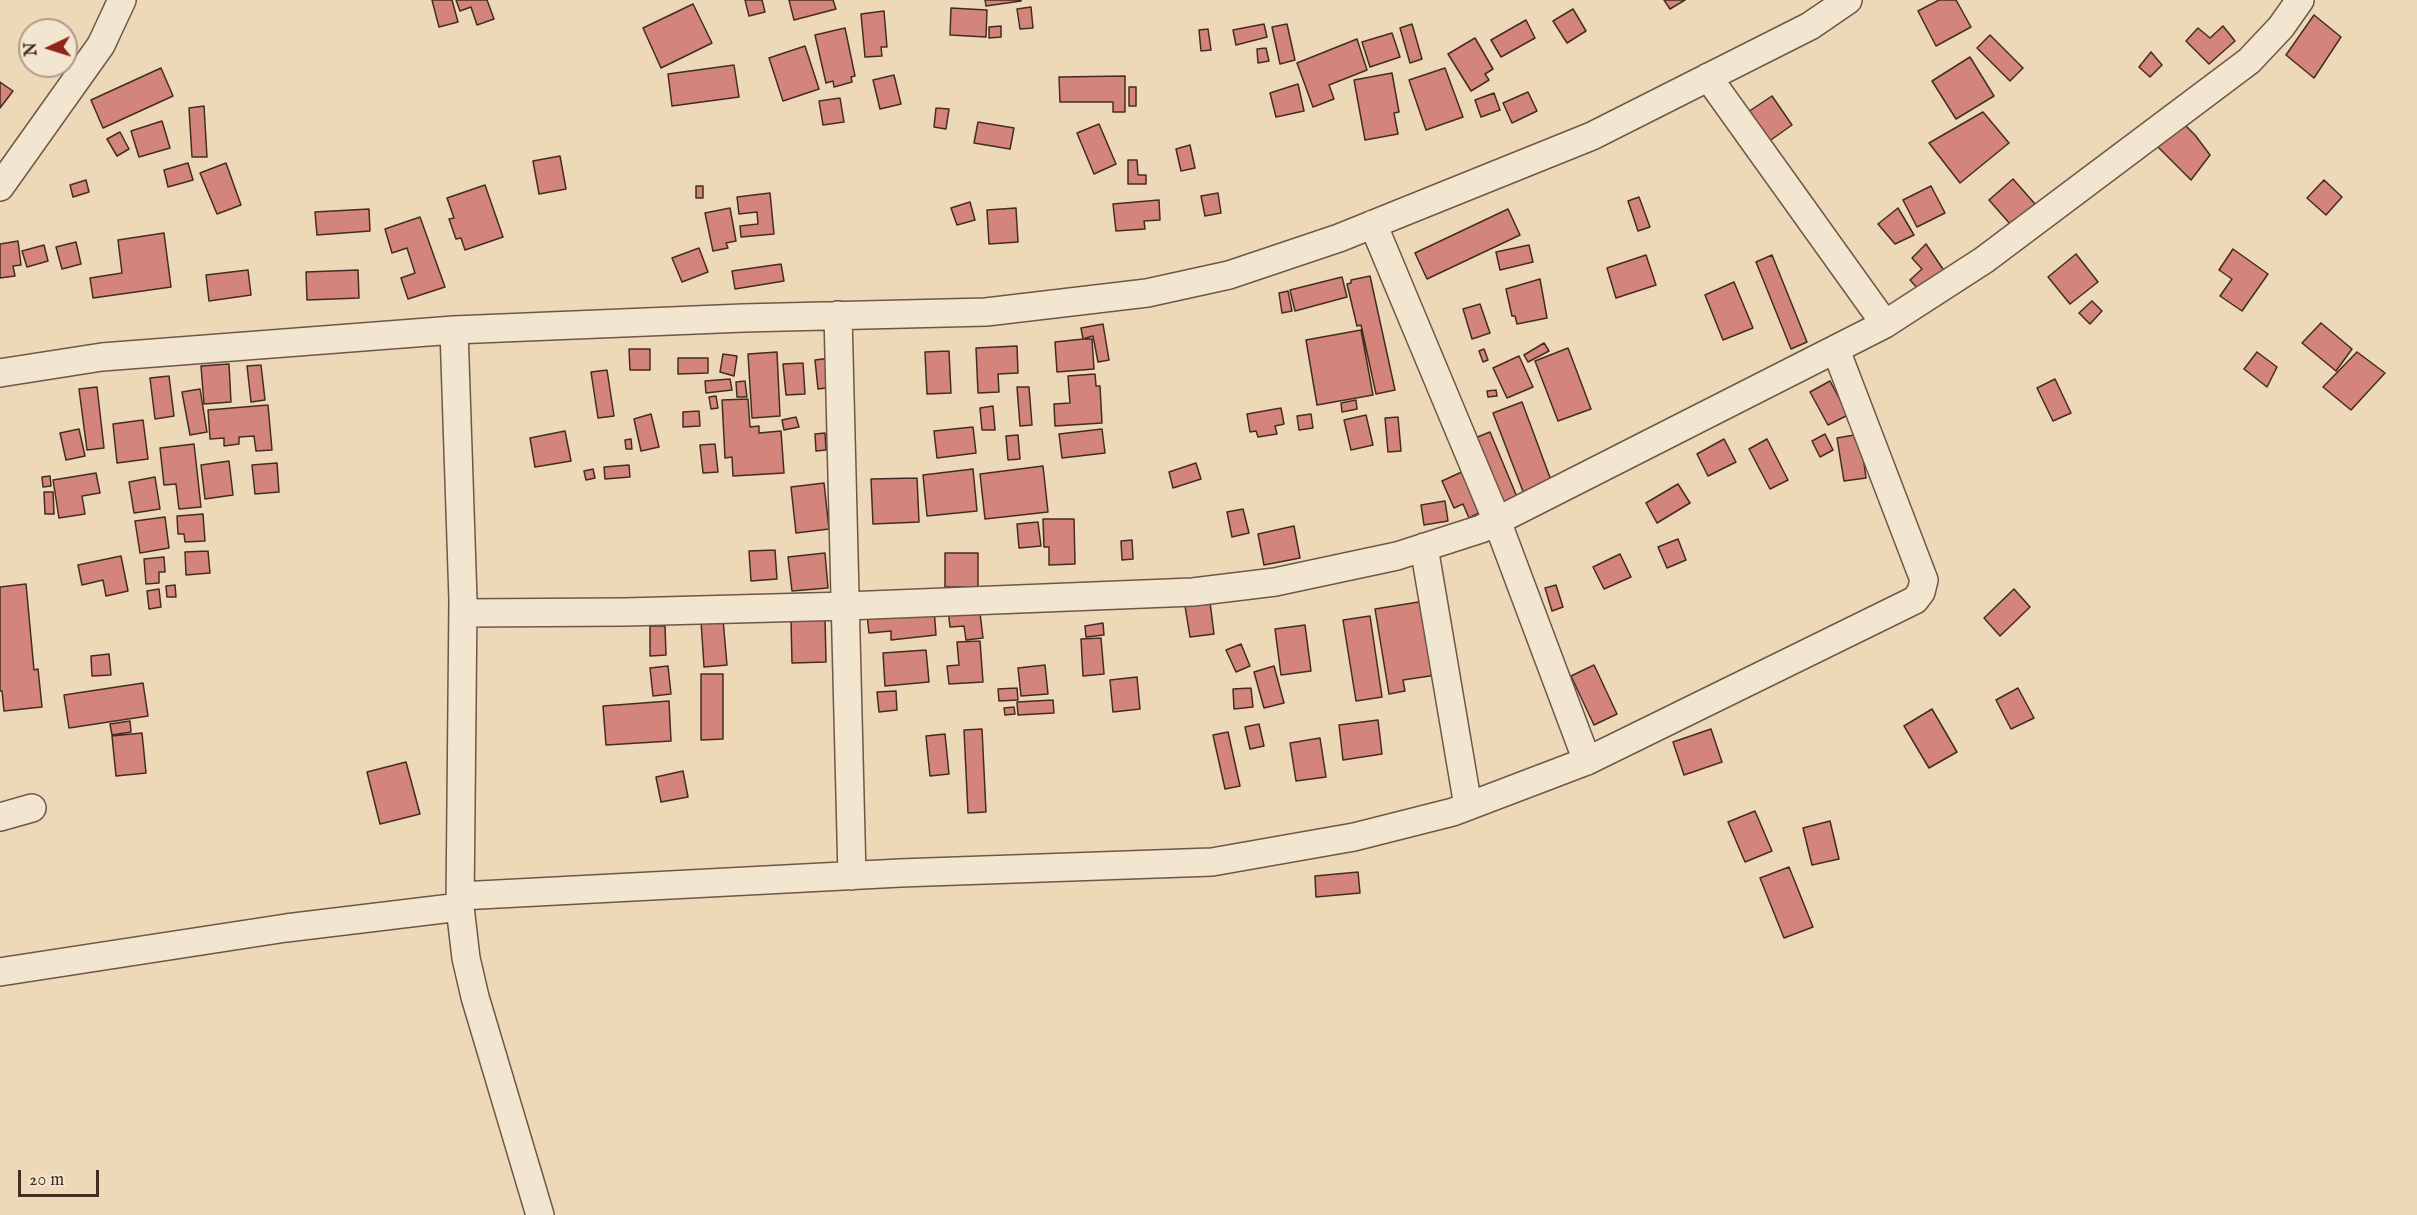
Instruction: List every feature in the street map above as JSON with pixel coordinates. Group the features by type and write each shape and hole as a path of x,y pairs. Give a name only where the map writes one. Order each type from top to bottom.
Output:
{"street":[{"path":"0,188 101,45 122,0"},
{"path":"0,373 102,357 454,330 838,315 986,312 1147,292 1229,275 1339,238 1592,136 1810,26 1848,0"},
{"path":"463,613 625,612 846,606 1193,592 1275,582 1397,556 1481,529 1886,324 1984,260 2249,61 2281,27 2300,0"},
{"path":"1708,77 1886,324"},
{"path":"1373,224 1497,521 1587,761"},
{"path":"838,315 852,876"},
{"path":"454,330 463,613 460,902 466,958 474,997 540,1215"},
{"path":"0,972 460,902 852,876 1212,862 1354,837 1468,807 1587,761 1915,600 1921,592 1924,580 1836,350"},
{"path":"1424,547 1468,807"},
{"path":"0,817 32,808"}],"building":[{"path":"432,0 452,0 458,22 439,27"},
{"path":"456,0 487,0 494,19 477,25 471,7 460,11"},
{"path":"745,0 762,0 765,12 749,16"},
{"path":"789,0 833,0 836,9 794,20"},
{"path":"985,0 1021,0 1021,1 986,6"},
{"path":"1664,0 1685,0 1670,9"},
{"path":"1939,0 1956,0 1971,27 1936,46 1918,11"},
{"path":"693,4 712,43 661,68 643,28"},
{"path":"1031,7 1033,28 1020,29 1017,9"},
{"path":"951,8 987,10 986,37 950,35"},
{"path":"1573,9 1586,31 1567,43 1553,21"},
{"path":"884,11 887,47 881,47 882,56 865,57 861,14"},
{"path":"2314,15 2341,37 2314,78 2286,55"},
{"path":"1526,20 1535,38 1501,57 1491,40"},
{"path":"1264,24 1267,37 1236,45 1233,30"},
{"path":"1287,24 1295,60 1280,64 1272,27"},
{"path":"1412,24 1422,59 1410,63 1400,28"},
{"path":"1001,26 1001,37 989,38 989,27"},
{"path":"2223,26 2235,41 2209,64 2186,41 2198,28 2210,38"},
{"path":"845,28 855,76 851,77 852,82 834,87 833,81 826,83 815,35"},
{"path":"1208,29 1211,50 1201,51 1199,30"},
{"path":"1392,33 1400,57 1370,67 1362,42"},
{"path":"1990,35 2023,68 2010,81 1977,48"},
{"path":"1475,38 1493,69 1485,74 1489,80 1471,91 1448,54"},
{"path":"1357,39 1367,70 1329,85 1334,99 1313,107 1297,63"},
{"path":"805,46 819,89 783,101 769,58"},
{"path":"1266,48 1269,61 1258,63 1257,49"},
{"path":"2151,52 2162,65 2150,77 2139,67"},
{"path":"1970,57 1994,96 1956,119 1932,81"},
{"path":"734,65 739,97 672,106 668,74"},
{"path":"161,68 173,96 103,128 91,100"},
{"path":"1445,68 1463,117 1426,130 1409,80"},
{"path":"1392,73 1399,112 1394,113 1398,134 1365,140 1354,80"},
{"path":"894,75 901,104 880,109 873,80"},
{"path":"1125,76 1125,112 1113,112 1113,102 1060,102 1059,77"},
{"path":"0,82 13,91 0,108"},
{"path":"1298,84 1304,111 1276,117 1270,93"},
{"path":"1129,87 1136,87 1136,106 1129,106"},
{"path":"1528,92 1537,111 1512,123 1503,103"},
{"path":"1494,93 1500,110 1481,117 1475,100"},
{"path":"1772,96 1792,125 1768,142 1748,112"},
{"path":"840,98 844,122 823,125 819,101"},
{"path":"204,106 207,157 192,157 189,108"},
{"path":"936,108 949,109 946,129 934,127"},
{"path":"1983,112 2009,143 1960,183 1929,143"},
{"path":"162,121 170,148 139,157 131,131"},
{"path":"978,122 1014,128 1010,149 974,143"},
{"path":"1099,124 1116,164 1094,174 1077,133"},
{"path":"2184,124 2210,155 2191,180 2156,145"},
{"path":"120,132 129,149 117,156 107,139"},
{"path":"1190,145 1195,168 1181,171 1176,149"},
{"path":"560,156 566,189 539,194 533,161"},
{"path":"1128,160 1137,160 1138,175 1146,175 1146,184 1128,184"},
{"path":"188,163 193,180 168,187 164,170"},
{"path":"226,163 241,205 217,214 200,173"},
{"path":"2013,179 2035,204 2011,225 1989,200"},
{"path":"86,180 89,192 73,197 70,185"},
{"path":"2324,180 2342,197 2326,215 2307,198"},
{"path":"485,185 503,237 465,250 461,238 456,239 449,219 454,218 447,198"},
{"path":"696,186 703,186 703,198 696,198"},
{"path":"1931,186 1945,213 1917,227 1903,200"},
{"path":"770,193 774,234 741,237 740,226 758,224 757,212 739,214 737,197"},
{"path":"1218,193 1221,213 1205,216 1201,196"},
{"path":"1639,197 1650,227 1638,231 1628,201"},
{"path":"1159,200 1160,220 1144,221 1145,229 1116,231 1113,204"},
{"path":"970,202 975,220 957,225 951,208"},
{"path":"730,208 736,241 726,243 728,248 713,251 705,213"},
{"path":"1016,208 1018,242 989,244 987,210"},
{"path":"1898,208 1914,235 1895,244 1878,224"},
{"path":"369,209 370,231 317,235 315,212"},
{"path":"1508,209 1520,235 1427,279 1415,253"},
{"path":"420,217 445,287 408,299 401,278 415,273 407,248 392,253 385,229"},
{"path":"164,233 171,287 93,298 90,278 122,273 118,240"},
{"path":"18,241 21,265 13,266 15,276 0,278 0,244"},
{"path":"76,242 81,264 62,269 56,247"},
{"path":"1926,244 1947,275 1920,291 1910,280 1922,269 1912,258"},
{"path":"44,245 48,261 27,267 22,251"},
{"path":"1529,245 1533,262 1500,270 1496,252"},
{"path":"699,248 708,272 682,282 672,258"},
{"path":"2233,249 2268,274 2242,311 2220,296 2232,279 2219,270"},
{"path":"2076,254 2098,282 2070,304 2048,277"},
{"path":"1646,255 1656,285 1616,298 1607,268"},
{"path":"1772,255 1807,342 1791,349 1756,262"},
{"path":"781,264 784,281 735,289 732,271"},
{"path":"248,270 251,295 209,301 206,275"},
{"path":"358,270 359,298 307,300 306,272"},
{"path":"1370,276 1395,390 1376,394 1361,325 1357,326 1347,284 1351,283 1351,280"},
{"path":"1342,277 1347,297 1295,311 1290,290"},
{"path":"1540,279 1547,318 1517,324 1515,316 1512,316 1506,289"},
{"path":"1734,282 1753,328 1723,340 1705,295"},
{"path":"1288,291 1292,311 1282,313 1279,293"},
{"path":"2092,301 2102,311 2090,324 2079,313"},
{"path":"1480,304 1490,333 1472,339 1463,309"},
{"path":"2321,323 2352,349 2336,371 2302,343"},
{"path":"1103,324 1109,360 1098,362 1093,336 1083,339 1081,328"},
{"path":"1361,330 1373,395 1317,405 1306,340"},
{"path":"1092,339 1094,369 1057,372 1055,342"},
{"path":"1544,343 1549,351 1528,362 1524,355"},
{"path":"1017,346 1018,373 998,374 999,392 978,393 976,348"},
{"path":"1568,348 1591,409 1558,421 1535,361"},
{"path":"629,349 650,349 650,370 630,370"},
{"path":"1484,349 1488,360 1483,362 1479,351"},
{"path":"949,351 951,393 927,394 925,352"},
{"path":"777,352 780,416 752,418 748,354"},
{"path":"2257,352 2277,367 2267,387 2244,369"},
{"path":"2357,352 2385,373 2351,410 2323,387"},
{"path":"723,354 737,356 734,376 720,372"},
{"path":"1519,356 1533,387 1507,398 1493,368"},
{"path":"678,358 708,358 708,373 678,374"},
{"path":"831,358 834,387 818,389 815,360"},
{"path":"803,363 805,394 786,395 783,364"},
{"path":"229,364 231,402 204,404 201,366"},
{"path":"261,365 265,400 251,402 247,366"},
{"path":"607,370 614,416 598,418 591,372"},
{"path":"1095,374 1096,386 1100,386 1102,423 1055,426 1054,404 1070,403 1068,376"},
{"path":"169,376 174,416 155,419 150,378"},
{"path":"730,379 732,390 706,393 705,381"},
{"path":"2055,379 2071,413 2053,421 2037,388"},
{"path":"745,381 747,397 737,397 736,382"},
{"path":"1830,381 1848,415 1828,425 1810,392"},
{"path":"97,387 104,448 87,450 79,389"},
{"path":"1017,387 1029,387 1032,425 1020,426"},
{"path":"200,389 207,432 190,435 182,392"},
{"path":"1496,390 1497,396 1488,397 1487,391"},
{"path":"716,396 718,408 711,409 709,397"},
{"path":"748,399 750,427 759,426 759,433 781,431 784,473 733,476 732,457 725,458 722,400"},
{"path":"1356,400 1357,409 1342,412 1341,403"},
{"path":"1522,402 1552,483 1524,494 1493,413"},
{"path":"268,405 272,450 256,451 254,436 239,437 239,444 224,446 224,438 210,439 208,410"},
{"path":"993,406 995,430 982,430 980,408"},
{"path":"1281,408 1284,424 1275,426 1277,434 1258,437 1256,431 1250,432 1247,414"},
{"path":"699,411 700,426 683,427 683,412"},
{"path":"651,414 659,447 641,451 634,419"},
{"path":"1311,414 1313,428 1299,430 1297,416"},
{"path":"1366,415 1373,445 1351,450 1344,420"},
{"path":"796,417 799,427 784,430 782,420"},
{"path":"1398,417 1401,451 1388,452 1385,418"},
{"path":"143,420 148,459 117,463 113,424"},
{"path":"973,427 976,453 937,458 934,431"},
{"path":"79,429 85,456 66,460 60,433"},
{"path":"1102,429 1105,453 1062,458 1059,434"},
{"path":"565,431 571,461 535,467 530,438"},
{"path":"1490,432 1517,497 1502,503 1475,438"},
{"path":"825,433 826,450 816,451 815,434"},
{"path":"1825,434 1833,450 1820,457 1812,441"},
{"path":"1860,434 1866,478 1844,481 1837,438"},
{"path":"1018,435 1020,459 1008,460 1006,436"},
{"path":"631,439 632,449 626,449 625,440"},
{"path":"1724,439 1736,462 1708,476 1697,454"},
{"path":"1767,439 1788,480 1770,489 1749,449"},
{"path":"194,444 201,507 179,509 176,484 164,485 160,448"},
{"path":"715,444 718,472 703,473 700,445"},
{"path":"229,461 233,495 205,499 201,465"},
{"path":"277,463 279,492 255,494 252,465"},
{"path":"1196,463 1201,479 1173,488 1169,472"},
{"path":"629,465 630,477 605,479 604,467"},
{"path":"1043,466 1048,512 985,519 980,474"},
{"path":"593,469 595,478 586,480 584,471"},
{"path":"973,469 977,511 927,516 923,475"},
{"path":"1466,470 1485,510 1469,518 1463,504 1454,508 1442,481"},
{"path":"96,473 100,493 82,496 85,514 59,518 53,480"},
{"path":"50,476 51,486 43,487 42,477"},
{"path":"155,477 160,509 134,513 129,482"},
{"path":"917,478 919,522 873,524 871,479"},
{"path":"824,483 829,529 796,533 791,487"},
{"path":"1678,484 1690,503 1657,523 1646,503"},
{"path":"44,492 53,492 54,514 45,514"},
{"path":"1445,501 1448,521 1424,525 1421,505"},
{"path":"1243,509 1249,533 1232,537 1227,512"},
{"path":"203,514 205,541 185,542 184,534 178,534 177,516"},
{"path":"165,517 169,548 140,553 135,521"},
{"path":"1043,519 1074,519 1075,564 1049,565 1049,547 1044,547"},
{"path":"1038,522 1041,546 1019,548 1017,524"},
{"path":"1294,526 1300,558 1264,565 1258,534"},
{"path":"1678,539 1686,560 1667,568 1658,547"},
{"path":"1132,540 1133,559 1122,560 1121,541"},
{"path":"775,550 777,579 751,581 749,551"},
{"path":"208,551 210,573 186,575 185,552"},
{"path":"825,553 828,588 792,591 788,557"},
{"path":"945,553 978,553 978,587 945,587"},
{"path":"1620,554 1631,577 1604,589 1593,567"},
{"path":"121,556 128,591 106,596 103,580 82,585 78,565"},
{"path":"164,557 165,572 159,572 159,583 146,584 144,559"},
{"path":"26,584 34,670 38,669 42,707 4,711 2,691 0,691 0,587"},
{"path":"175,585 176,597 167,597 166,586"},
{"path":"1556,585 1563,607 1552,611 1545,588"},
{"path":"159,589 161,607 149,609 147,591"},
{"path":"2014,589 2030,607 2000,636 1984,618"},
{"path":"1431,600 1443,674 1403,680 1405,691 1389,694 1375,609"},
{"path":"1210,602 1214,634 1190,637 1185,606"},
{"path":"979,605 983,638 966,640 964,626 950,627 948,609"},
{"path":"934,609 936,635 891,640 891,631 869,633 867,615"},
{"path":"1370,616 1382,697 1356,701 1343,620"},
{"path":"825,618 826,662 792,663 791,619"},
{"path":"723,619 727,665 704,667 701,621"},
{"path":"1103,623 1104,635 1086,637 1085,626"},
{"path":"1305,625 1311,671 1281,675 1275,629"},
{"path":"650,626 665,626 666,655 650,656"},
{"path":"1101,638 1104,674 1083,676 1081,639"},
{"path":"980,641 983,682 949,684 947,666 959,665 957,642"},
{"path":"1241,644 1250,666 1236,672 1226,650"},
{"path":"926,650 929,682 885,686 883,653"},
{"path":"109,654 111,675 92,676 91,656"},
{"path":"1045,665 1048,694 1021,696 1018,668"},
{"path":"1594,665 1617,714 1594,725 1571,676"},
{"path":"668,666 671,694 653,696 650,668"},
{"path":"1274,666 1284,703 1264,708 1254,672"},
{"path":"701,674 723,674 723,739 701,740"},
{"path":"1137,677 1140,709 1113,712 1110,680"},
{"path":"143,683 148,716 69,728 64,695"},
{"path":"1017,688 1018,700 999,701 998,689"},
{"path":"1251,688 1253,707 1234,709 1233,689"},
{"path":"2018,688 2034,718 2011,729 1996,700"},
{"path":"896,691 897,710 879,712 877,692"},
{"path":"1053,700 1054,713 1018,715 1017,702"},
{"path":"669,701 671,741 606,745 603,706"},
{"path":"1014,707 1015,714 1005,715 1004,708"},
{"path":"1932,709 1957,752 1929,768 1904,726"},
{"path":"1378,720 1382,754 1343,760 1339,725"},
{"path":"130,721 131,732 112,735 110,724"},
{"path":"1259,724 1264,746 1250,749 1245,727"},
{"path":"982,729 986,812 968,813 964,730"},
{"path":"1711,729 1722,762 1684,775 1673,742"},
{"path":"1228,732 1240,786 1225,789 1213,735"},
{"path":"142,733 146,773 116,776 112,736"},
{"path":"945,734 949,774 930,776 926,736"},
{"path":"1320,738 1326,777 1296,781 1290,743"},
{"path":"406,762 420,814 380,824 367,772"},
{"path":"683,771 688,797 661,802 656,777"},
{"path":"1755,811 1772,851 1745,862 1728,822"},
{"path":"1830,821 1839,859 1812,865 1803,828"},
{"path":"1789,867 1813,927 1784,938 1760,878"},
{"path":"1358,872 1360,893 1316,897 1315,876"}]}
